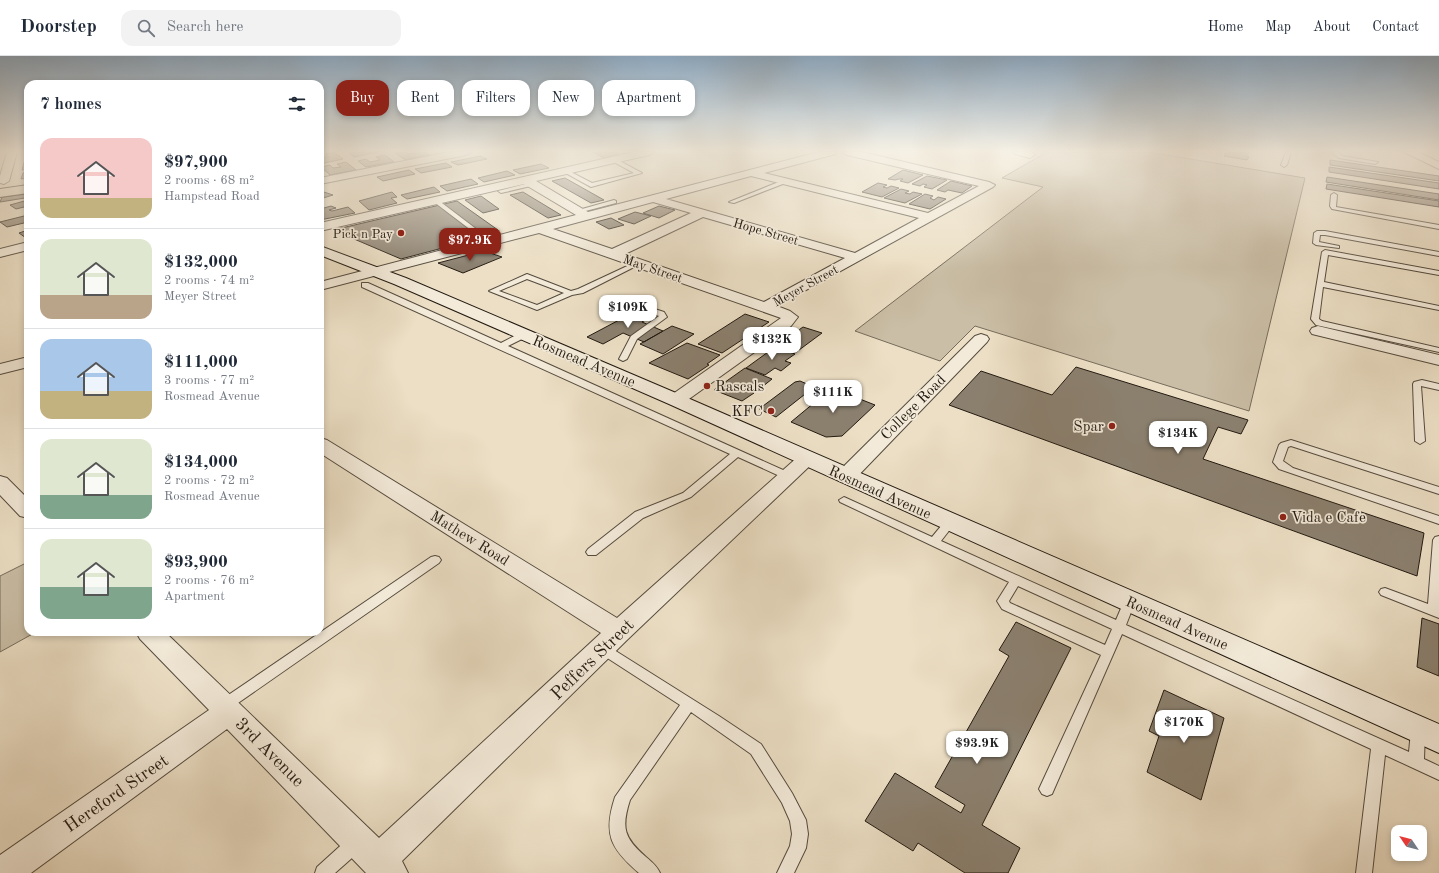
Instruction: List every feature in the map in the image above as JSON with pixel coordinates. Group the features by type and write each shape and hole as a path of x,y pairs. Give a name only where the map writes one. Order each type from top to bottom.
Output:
{"main road":[{"path":"0,193 20,190"},
{"name":"Rosmead Avenue","path":"324,252 376,272 676,400 807,459 845,488 942,532 1129,602 1428,734"}],"street":[{"path":"324,226 490,190"},
{"path":"543,190 583,214"},
{"path":"324,285 541,229 583,214 687,190"},
{"path":"819,190 928,217"},
{"name":"Meyer Street","path":"765,307 979,190"},
{"name":"Hope Street","path":"654,199 855,257"},
{"path":"613,254 701,212"},
{"name":"May Street","path":"541,229 765,307"},
{"path":"0,253 24,247"},
{"name":"Meyer Street","path":"676,400 790,320 790,318 785,314 765,307"},
{"path":"1318,331 1439,360"},
{"name":"College Road","path":"845,488 981,339"},
{"path":"0,369 24,363"},
{"name":"Mathew Road","path":"324,447 612,640"},
{"name":"Peffers Street","path":"376,858 807,459"},
{"path":"0,483 24,507"},
{"name":"3rd Avenue","path":"153,636 376,858"},
{"name":"Hereford Street","path":"3,873 226,709"}],"lane":[{"path":"501,192 506,190"},
{"path":"732,202 764,190"},
{"path":"1334,196 1334,208 1439,226"},
{"path":"436,201 490,242"},
{"path":"583,214 614,202"},
{"path":"1439,254 1321,232 1317,233 1315,241 1323,245 1439,267"},
{"path":"1439,273 1327,252 1324,253 1321,284 1315,319 1316,321 1439,350"},
{"path":"570,293 527,276 493,291 537,308 570,293 580,291 638,263"},
{"path":"1321,284 1439,308"},
{"path":"365,285 788,476"},
{"path":"623,359 634,338 663,317 661,314 635,304 624,308"},
{"path":"502,346 523,335"},
{"path":"1420,441 1417,384 1422,383 1439,387"},
{"path":"1439,491 1291,443 1284,445 1278,462 1289,470 1439,520"},
{"path":"592,552 639,515 687,495 737,453"},
{"path":"942,532 1016,580 1439,773"},
{"path":"1384,592 1436,612 1439,540"},
{"path":"226,709 435,560"},
{"path":"1016,580 1003,601 1006,606 1108,652"},
{"path":"1046,789 1129,602"},
{"path":"612,640 689,704 745,740 756,749 787,798 798,820 800,834 798,848 784,873"},
{"path":"652,873 627,852 619,839 615,827 616,814 623,797 689,704"},
{"path":"1416,763 1428,734"},
{"path":"1364,873 1379,745"},
{"path":"323,873 376,858"}],"shaded area":[{"path":"1039,190 1302,190 1249,411 975,326 940,361 855,331"},
{"path":"24,564 24,636 29,636 0,652 0,576"}],"building":[{"path":"421,190 438,190 440,192 407,199 401,195"},
{"path":"568,190 586,190 604,200 591,203"},
{"path":"865,190 895,190 882,197 862,192"},
{"path":"899,190 909,191 905,193 910,194 913,192 922,194 905,203 884,198"},
{"path":"949,190 966,190 962,193"},
{"path":"1333,190 1367,190 1439,201 1439,207"},
{"path":"1377,190 1413,190 1439,194 1439,200"},
{"path":"324,192 333,195 324,198"},
{"path":"392,192 397,197 391,198 397,203 369,210 359,201"},
{"path":"523,192 561,215 548,218 510,195"},
{"path":"24,194 24,198 0,202 2,197"},
{"path":"925,194 933,196 930,198 934,200 938,197 946,199 930,209 909,204"},
{"path":"481,196 499,209 483,213 465,200"},
{"path":"24,201 24,207 16,209 10,205"},
{"path":"457,201 498,230 488,233 492,235 401,259 333,230"},
{"path":"331,206 336,208 329,210 332,211 348,207 355,213 324,219 324,208"},
{"path":"659,206 675,210 659,218 643,213"},
{"path":"635,212 651,216 634,224 618,219"},
{"path":"24,216 24,223 7,227 0,222"},
{"path":"611,218 624,225 609,229 596,222"},
{"path":"24,231 24,237 19,233"},
{"path":"484,251 502,257 463,273 438,263"},
{"path":"638,310 654,315 642,322 663,331 644,342 623,333 603,344 587,337"},
{"path":"745,314 769,322 722,353 698,344"},
{"path":"672,326 694,334 663,354 640,344"},
{"path":"803,327 822,333 795,353 776,346"},
{"path":"687,343 720,355 707,364 709,365 688,379 649,363"},
{"path":"775,347 795,354 785,361 791,363 781,371 775,368 765,375 746,368"},
{"path":"1076,367 1248,420 1241,434 1218,427 1203,459 1424,533 1417,576 949,405 981,371 1052,395"},
{"path":"745,368 772,379 762,387 754,383 746,389 754,393 742,401 714,390"},
{"path":"800,381 814,387 776,417 759,409 795,382"},
{"path":"832,388 875,405 842,436 826,437 791,422"},
{"path":"1422,618 1439,624 1439,676 1417,667"},
{"path":"1016,622 1071,648 982,825 1020,848 1008,873 965,873 918,843 913,851 865,821 895,773 961,813 965,805 935,787 1009,656 999,650"},
{"path":"1164,690 1224,718 1201,800 1147,772 1159,736 1149,731"}],"place":[{"name":"Pick n Pay","path":"401,233"},
{"name":"Rascals","path":"707,386"},
{"name":"KFC","path":"771,411"},
{"name":"Spar","path":"1112,426"},
{"name":"Vida e Cafe","path":"1283,517"}]}
